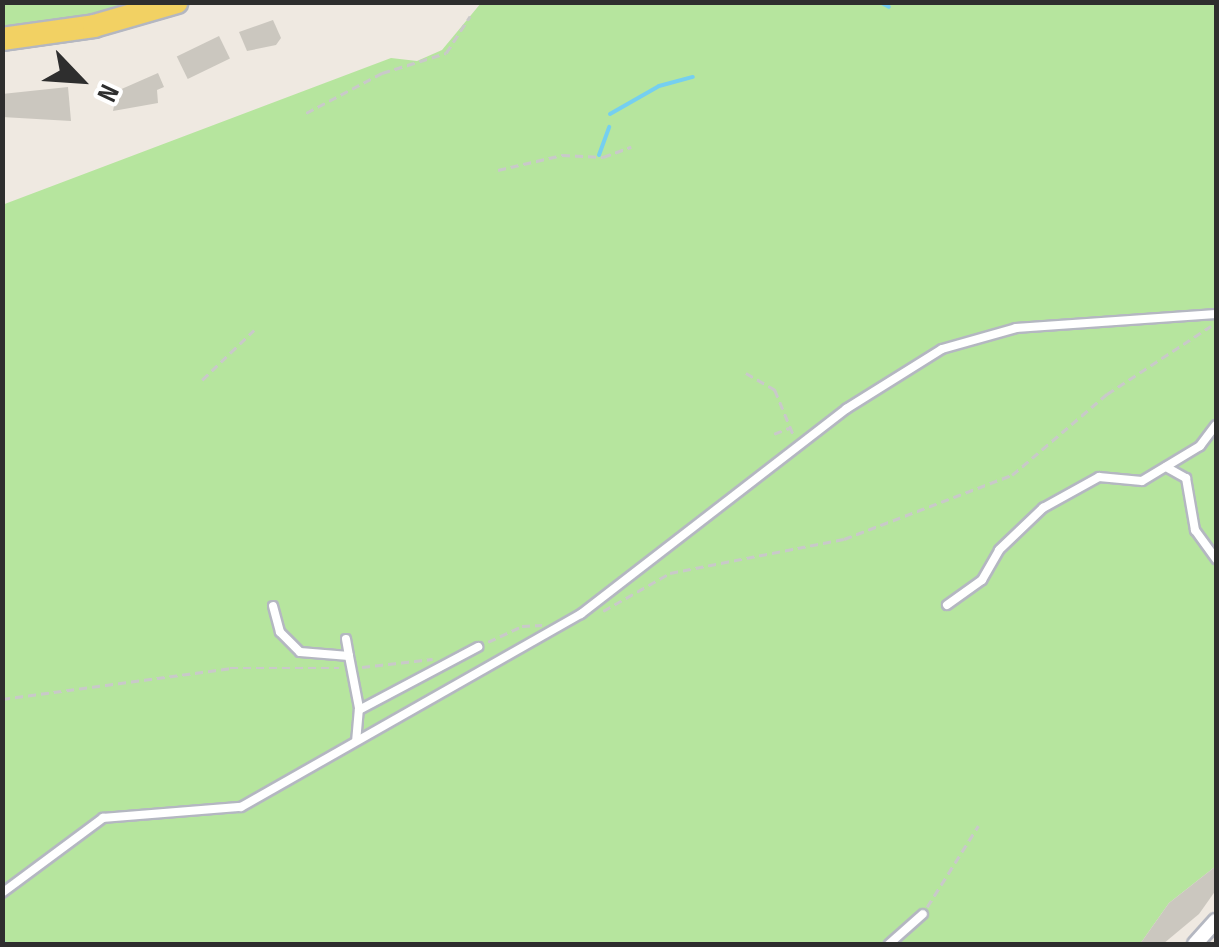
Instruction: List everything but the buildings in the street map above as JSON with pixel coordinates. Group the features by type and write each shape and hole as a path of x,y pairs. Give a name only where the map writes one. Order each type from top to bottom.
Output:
{"main road":[{"path":"2,40 94,26 178,2"}],"street":[{"path":"1195,944 1216,921"}],"lane":[{"path":"2,893 103,818 241,807 581,614 798,446 942,349 1016,328 1216,314"},
{"path":"947,605 982,580 1000,550 1043,508 1099,477 1135,483 1200,446 1216,424"},
{"path":"1166,467 1186,478 1195,530 1216,559"},
{"path":"273,606 280,632 300,652 349,656"},
{"path":"346,639 359,710 356,740"},
{"path":"359,710 478,646"},
{"path":"889,944 923,914"}],"path":[{"path":"306,113 382,73 446,53 470,16"},
{"path":"498,170 562,155 604,157 631,147"},
{"path":"202,380 254,330"},
{"path":"746,373 775,390 798,446"},
{"path":"774,434 791,427"},
{"path":"923,914 978,826"}],"green space":[{"path":"2,3 150,3 3,30"},
{"path":"481,3 1216,3 1216,866 1169,903 1140,944 3,944 2,205 391,58 417,61 442,50"}],"waterway":[{"path":"880,2 889,7"},
{"path":"610,114 659,86 693,77"},
{"path":"599,155 609,127"},
{"path":"2,942 6,944"}]}
